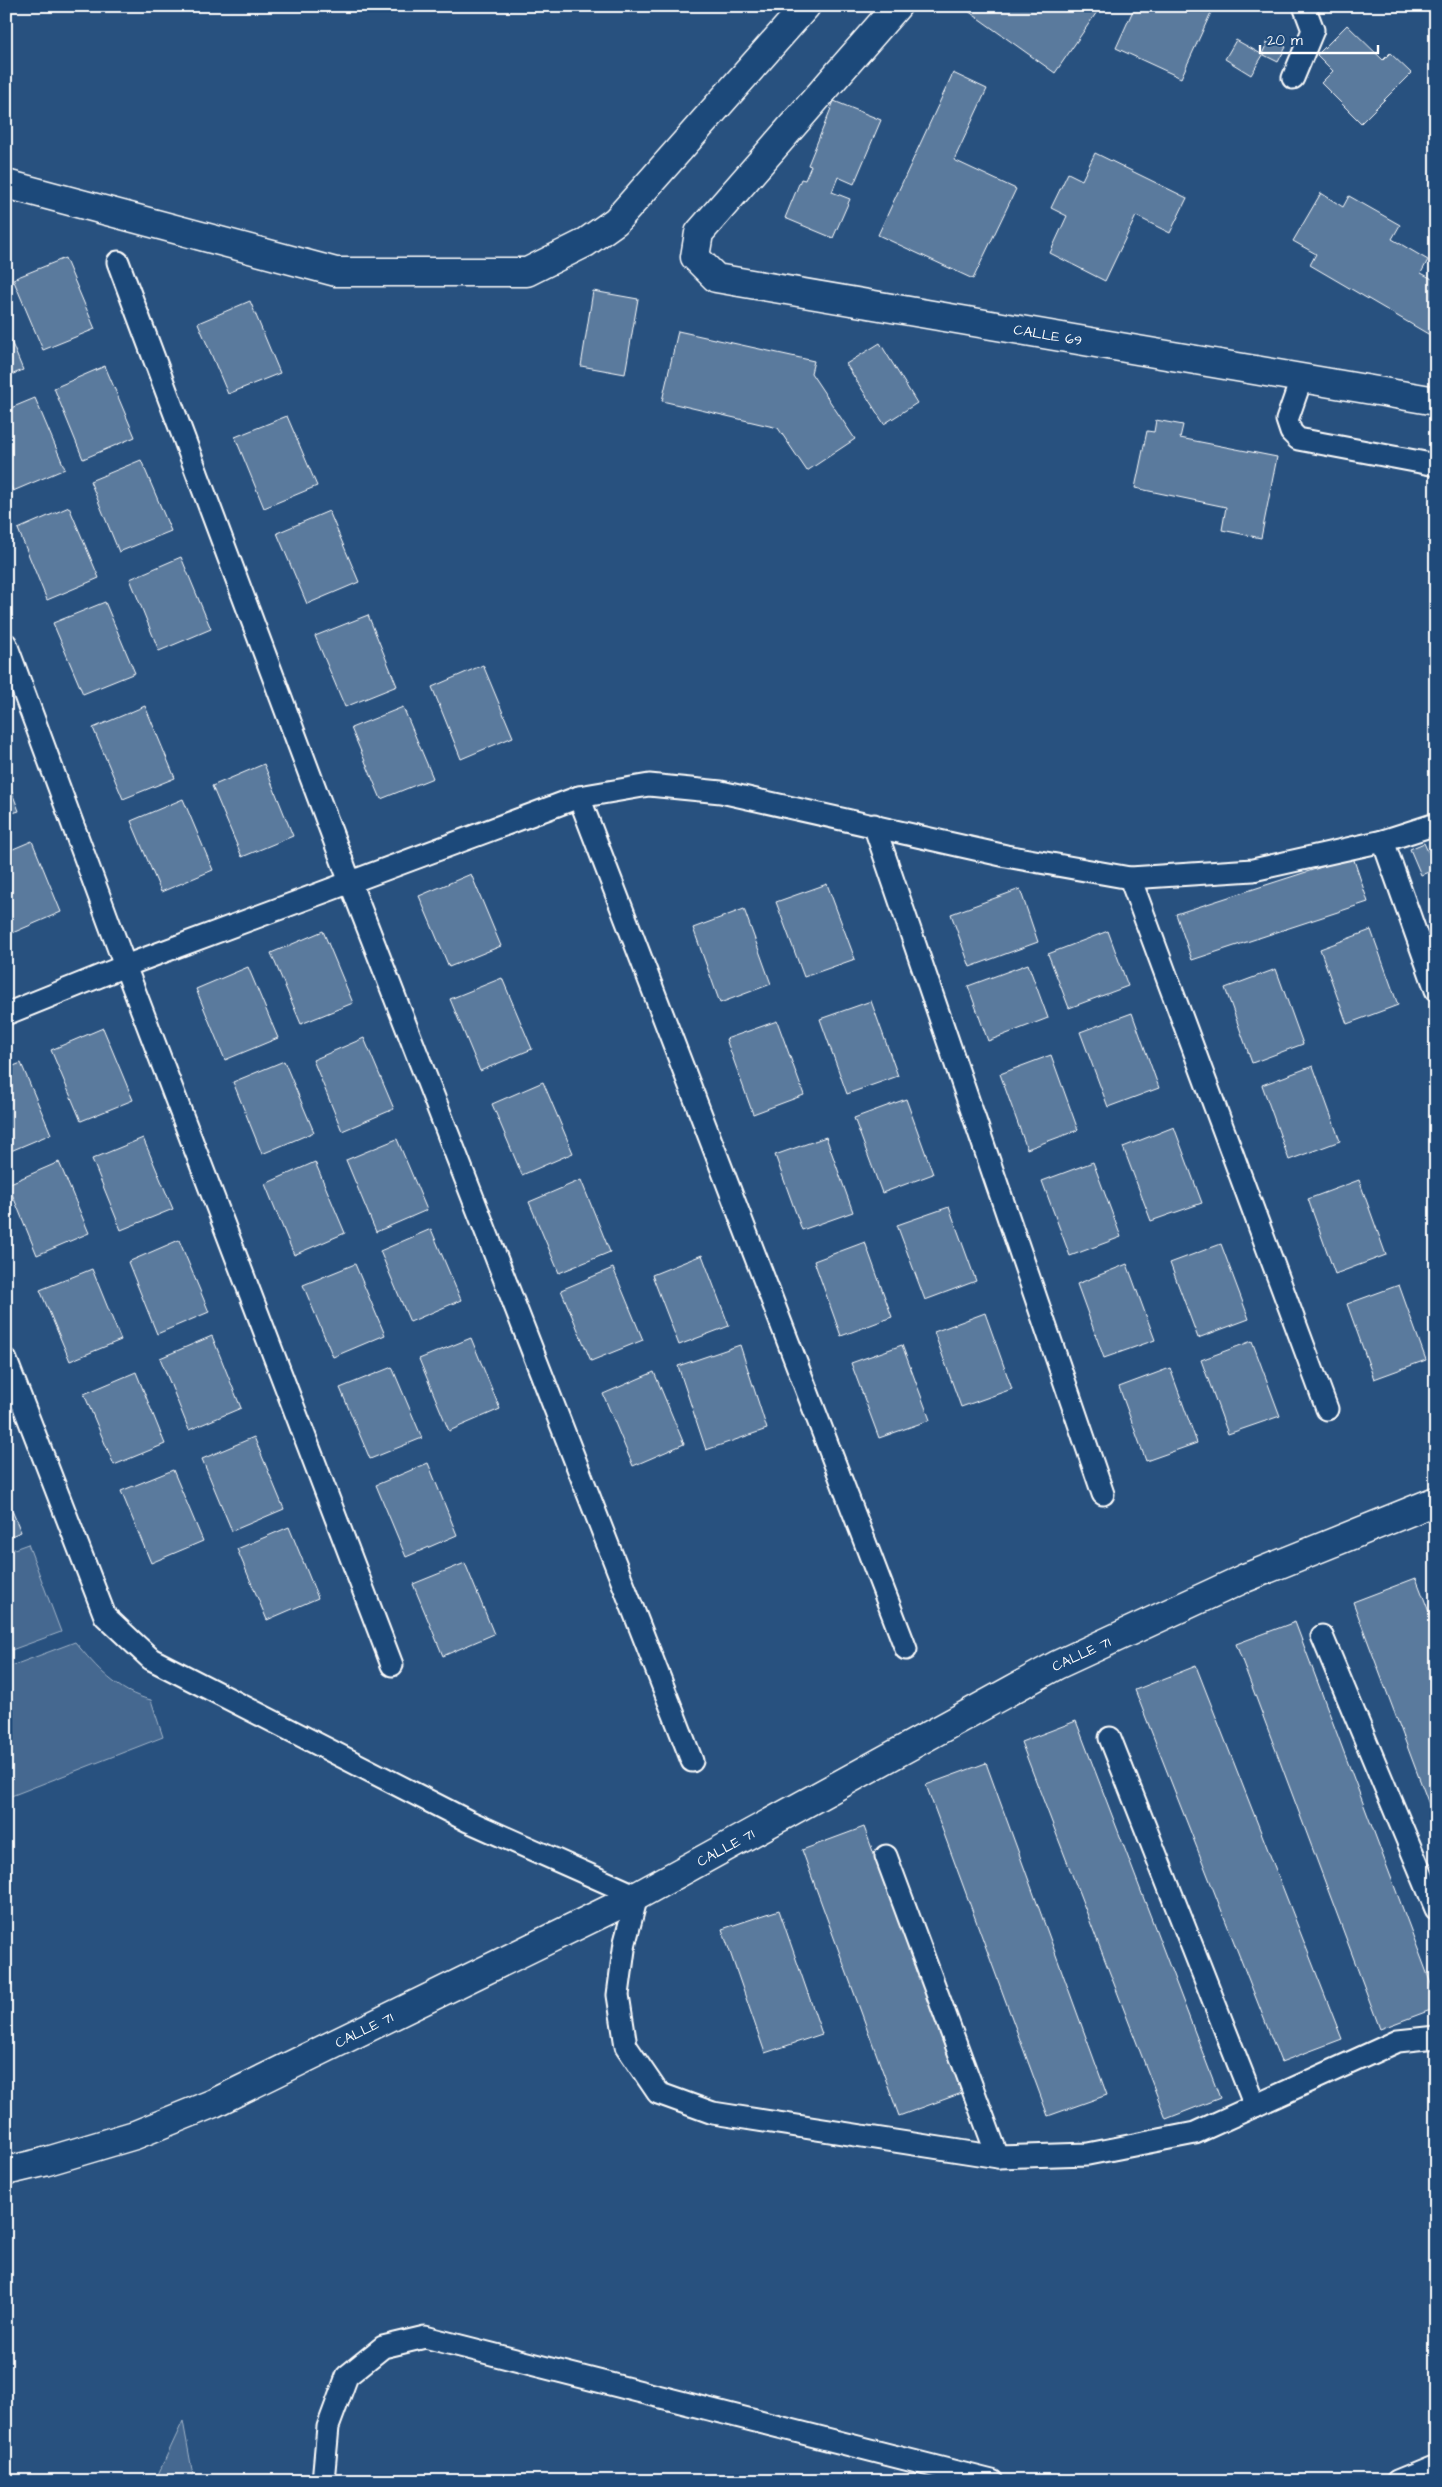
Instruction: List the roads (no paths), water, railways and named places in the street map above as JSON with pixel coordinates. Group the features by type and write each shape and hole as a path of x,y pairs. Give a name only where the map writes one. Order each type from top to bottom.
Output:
{"street":[{"path":"6,184 336,272 528,272 585,243 616,221 806,6"},
{"name":"CALLE 69","path":"897,6 699,233 694,257 716,278 1436,401"},
{"name":"CALLE 71","path":"6,2171 44,2162 135,2135 214,2103 637,1896 1057,1665 1245,1578 1436,1501"}],"lane":[{"path":"1293,78 1312,30 1304,6"},
{"path":"118,262 350,882 692,1761"},
{"path":"1302,378 1287,420 1291,432 1298,439 1436,466"},
{"path":"6,644 125,966 392,1665"},
{"path":"6,1014 125,966 579,797 649,785 721,792 1006,856 1130,878 1253,870 1383,842 1436,824"},
{"path":"579,797 906,1649"},
{"path":"874,825 1103,1494"},
{"path":"1383,842 1436,990"},
{"path":"1130,878 1327,1409"},
{"path":"6,1360 105,1616 150,1659 468,1821 637,1896 625,1942 618,1995 626,2046 658,2093 713,2113 998,2157 1088,2154 1195,2133 1398,2041 1436,2037"},
{"path":"1322,1636 1436,1909"},
{"path":"1110,1738 1255,2106"},
{"path":"886,1856 998,2157"},
{"path":"323,2481 328,2427 347,2376 383,2347 425,2337 992,2481"},
{"path":"1397,2481 1436,2465"}]}
